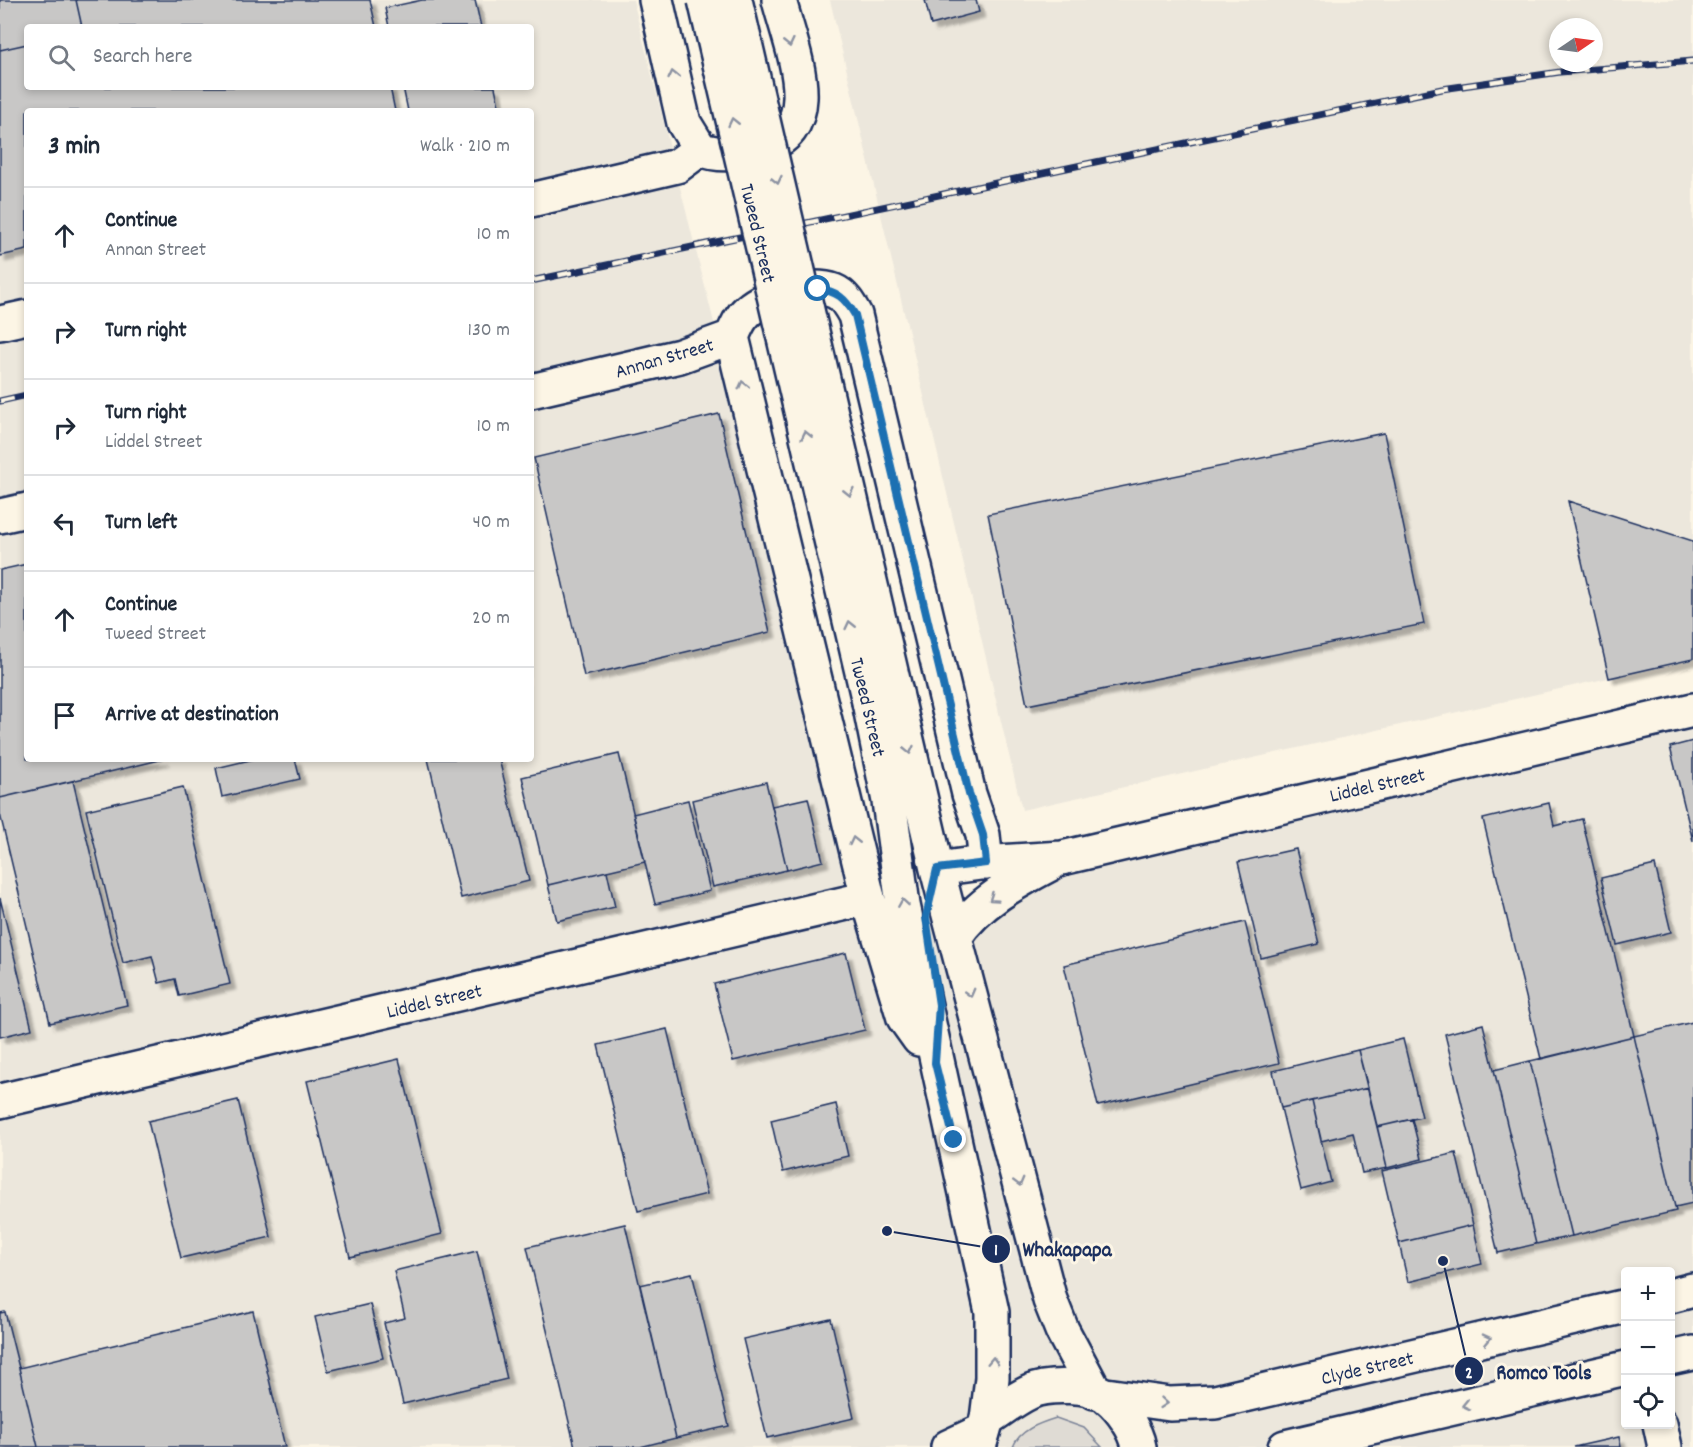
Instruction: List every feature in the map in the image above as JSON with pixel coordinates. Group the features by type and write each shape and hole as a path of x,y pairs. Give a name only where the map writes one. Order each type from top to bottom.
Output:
{"main road":[{"path":"656,0 684,123 700,148 714,154 734,154 773,145 788,134 797,120 801,105 800,85 779,0"},
{"name":"Tweed Street","path":"705,0 882,697 937,869 1050,1300 1062,1330 1101,1394"},
{"name":"Tweed Street","path":"735,0 882,697 889,801 903,906 935,1063 992,1312 992,1378 983,1433"},
{"path":"534,199 677,165 700,148"},
{"name":"Annan Street","path":"534,390 680,356 732,337 743,315 760,302 785,292 818,289 834,291 847,302 855,315 966,782 983,835 986,863"},
{"path":"0,323 24,318"},
{"path":"732,337 868,898 904,1018 935,1063"},
{"path":"0,516 24,511"},
{"name":"Liddel Street","path":"937,869 1062,858 1693,711"},
{"name":"Liddel Street","path":"955,936 973,912 986,902 1062,858"},
{"path":"935,1063 939,1005 926,917 937,869"},
{"name":"Liddel Street","path":"0,1101 868,898"},
{"path":"1675,1295 1693,1290"},
{"name":"Clyde Street","path":"948,1447 983,1433 1031,1391 1054,1386 1170,1404 1215,1402 1621,1307"},
{"path":"1675,1357 1693,1353"},
{"path":"1285,1447 1621,1369"},
{"path":"1101,1394 1128,1421 1139,1447"},
{"path":"1661,1429 1665,1447"}],"shaded area":[{"path":"0,0 633,0 852,872 867,921 1693,724 1693,1447 0,1447"},
{"path":"830,0 1693,0 1693,659 1022,810"},
{"path":"1056,1418 1084,1428 1102,1447 1013,1447 1025,1432"}],"building":[{"path":"0,0 76,0 81,24 24,24 24,45 0,50"},
{"path":"76,0 370,0 375,24 81,24"},
{"path":"422,0 475,0 480,24 388,24 385,8"},
{"path":"925,0 976,0 979,12 931,25"},
{"path":"24,45 24,90 391,90 394,108 24,108 24,251 0,256 0,50"},
{"path":"404,90 496,90 499,108 407,108"},
{"path":"719,414 770,632 584,676 534,458"},
{"path":"1384,433 1424,624 1027,705 988,514"},
{"path":"1568,501 1693,541 1693,659 1609,678"},
{"path":"24,565 24,762 151,762 0,798 0,570"},
{"path":"1693,741 1693,841 1670,747"},
{"path":"619,754 645,862 548,885 522,777"},
{"path":"241,762 296,762 300,779 222,797 216,768"},
{"path":"429,762 500,762 529,881 461,898"},
{"path":"73,781 127,1005 50,1023 0,814 0,798"},
{"path":"766,782 787,870 713,887 692,800"},
{"path":"183,787 230,984 179,996 175,979 159,983 152,956 123,963 86,810"},
{"path":"808,798 823,861 787,870 772,806"},
{"path":"688,800 710,891 655,904 633,814"},
{"path":"1549,803 1554,826 1582,819 1634,1036 1541,1059 1483,819"},
{"path":"1296,849 1319,944 1261,958 1238,862"},
{"path":"1655,865 1671,932 1617,945 1601,878"},
{"path":"607,871 615,907 557,921 548,885"},
{"path":"0,898 32,1029 0,1037"},
{"path":"1245,922 1279,1063 1098,1106 1064,965"},
{"path":"846,953 865,1030 733,1061 714,984"},
{"path":"1693,1022 1693,1203 1675,1207 1634,1036"},
{"path":"1483,1024 1536,1244 1498,1253 1445,1034"},
{"path":"667,1029 707,1194 638,1211 598,1045"},
{"path":"1634,1036 1676,1211 1572,1236 1530,1061"},
{"path":"1403,1039 1422,1117 1377,1127 1358,1050"},
{"path":"1358,1050 1368,1088 1281,1108 1273,1071"},
{"path":"399,1059 442,1234 350,1257 307,1081"},
{"path":"1530,1061 1572,1236 1536,1244 1494,1070"},
{"path":"1368,1088 1387,1168 1362,1173 1353,1133 1321,1141 1312,1101"},
{"path":"238,1100 271,1237 181,1258 148,1121"},
{"path":"1312,1101 1331,1182 1301,1190 1281,1108"},
{"path":"836,1104 848,1156 783,1172 771,1120"},
{"path":"1412,1119 1422,1159 1387,1168 1377,1127"},
{"path":"1456,1153 1473,1225 1399,1243 1382,1171"},
{"path":"625,1224 676,1438 640,1447 575,1447 527,1247"},
{"path":"1473,1225 1482,1264 1408,1282 1399,1243"},
{"path":"477,1251 507,1379 403,1404 384,1323 405,1318 394,1271"},
{"path":"692,1273 729,1426 676,1438 640,1285"},
{"path":"370,1304 383,1358 328,1371 315,1317"},
{"path":"253,1311 285,1447 38,1447 19,1368"},
{"path":"5,1312 38,1447 0,1447 0,1313"},
{"path":"831,1319 854,1418 767,1438 743,1339"},
{"path":"1619,1437 1621,1447 1574,1447"}],"railway":[{"path":"534,280 1442,89 1560,72 1693,61"},
{"path":"0,401 24,396"}],"place":[{"name":"Whakapapa","path":"887,1231"},
{"name":"Romco Tools","path":"1443,1261"}],"route":[{"path":"818,289 834,291 847,302 855,315 863,359 969,794 983,835 986,863 937,869 928,896 926,917 939,1005 935,1063 954,1140"}]}
